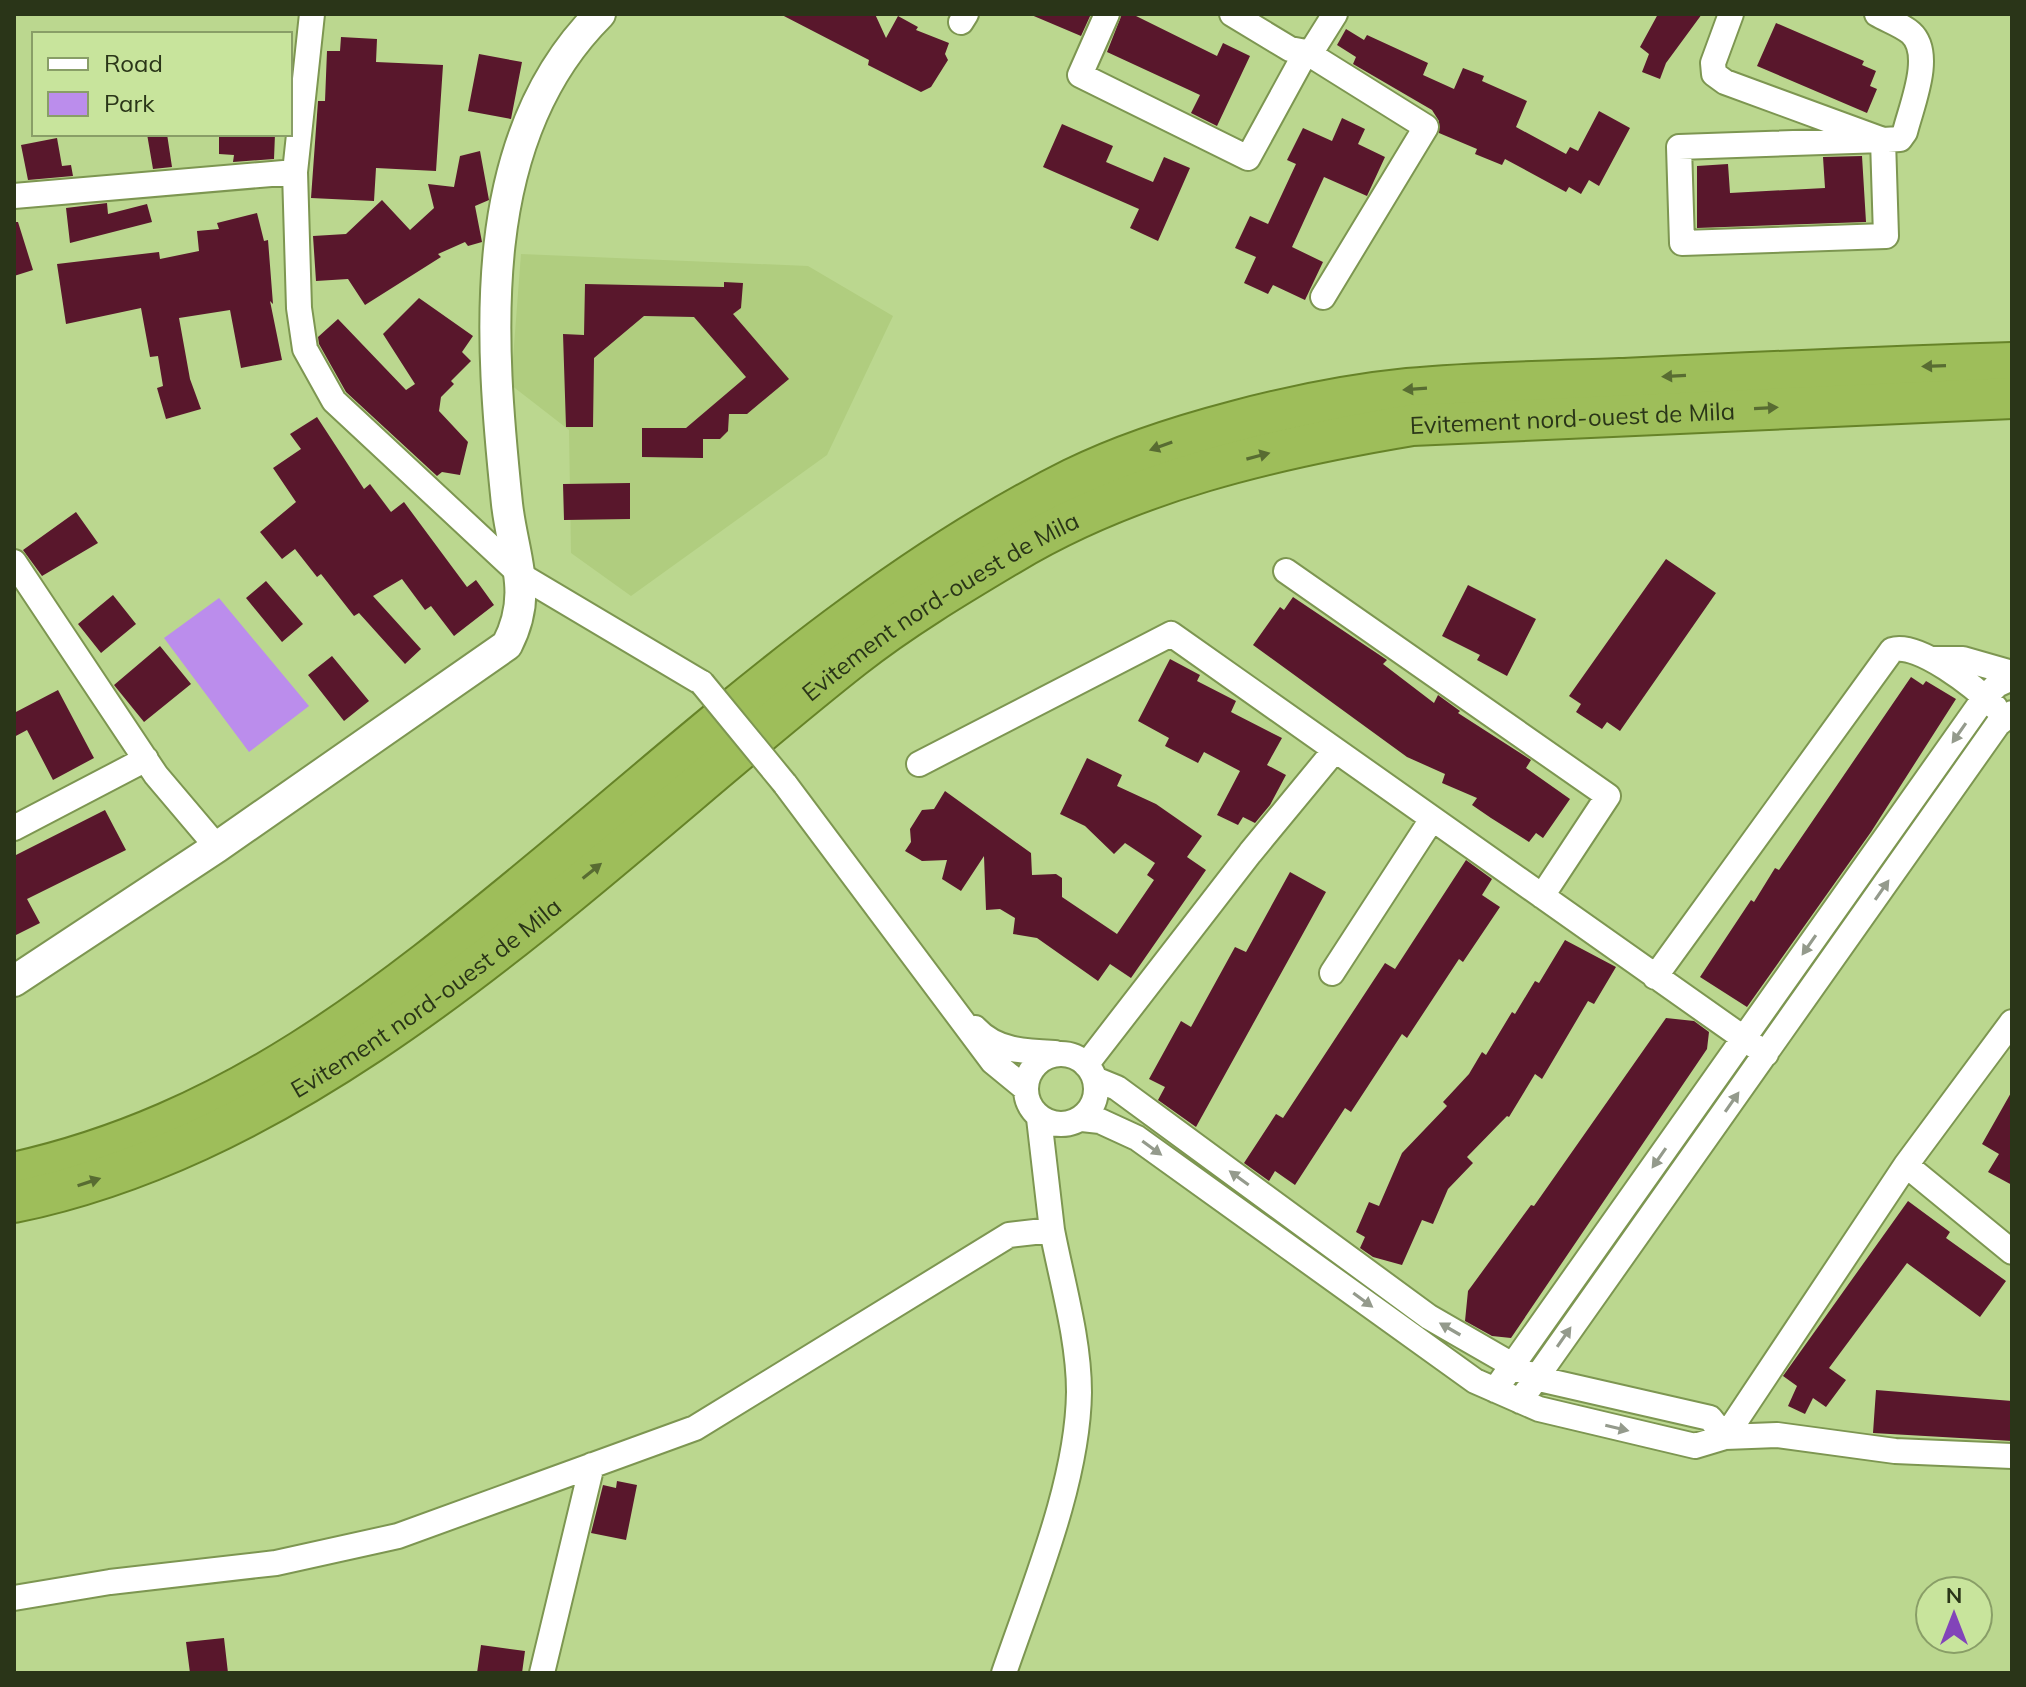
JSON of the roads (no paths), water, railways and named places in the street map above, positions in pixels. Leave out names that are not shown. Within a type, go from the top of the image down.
[{"type":"highway","points":[[14,1173],[52,1164],[150,1131],[230,1096],[326,1039],[484,917],[822,641],[956,544],[1081,475],[1185,438],[1278,412],[1406,389],[2012,363]]},
{"type":"highway","name":"Evitement nord-ouest de Mila","points":[[14,1202],[48,1195],[161,1157],[234,1125],[345,1059],[462,977],[857,654],[1013,552],[1091,512],[1210,468],[1313,442],[1412,425],[2012,398]]},
{"type":"street","points":[[312,14],[295,172],[299,308],[305,349],[334,401],[522,576],[702,683],[785,784],[993,1062],[1026,1089]]},
{"type":"street","points":[[14,981],[217,847],[507,645],[520,610],[522,576],[509,519],[494,384],[493,300],[502,227],[524,131],[545,82],[577,36],[600,14]]},
{"type":"street","points":[[1107,14],[1080,75],[1248,158],[1306,52],[1313,49],[1335,14]]},
{"type":"street","points":[[1232,14],[1290,49],[1306,52],[1426,127],[1323,297]]},
{"type":"street","points":[[1731,14],[1713,63],[1714,74],[1725,82],[1883,140]]},
{"type":"street","points":[[1877,14],[1911,33],[1920,44],[1921,60],[1905,132],[1900,139],[1679,147],[1682,243],[1886,236],[1883,140]]},
{"type":"street","points":[[14,196],[295,172]]},
{"type":"street","points":[[14,562],[146,759],[217,847]]},
{"type":"street","points":[[1286,571],[1608,796],[1542,896]]},
{"type":"street","points":[[919,764],[1171,634],[1766,1054]]},
{"type":"street","points":[[1520,1401],[2009,715],[1934,659],[1904,648],[1888,654],[1655,977]]},
{"type":"street","points":[[1934,659],[1963,659],[2012,675]]},
{"type":"street","points":[[1495,1390],[1985,697],[2012,675]]},
{"type":"street","points":[[1082,1119],[1095,1101],[1091,1072],[1099,1053],[1250,853],[1335,750]]},
{"type":"street","points":[[14,828],[146,759]]},
{"type":"street","points":[[1332,973],[1432,819]]},
{"type":"street","points":[[951,1003],[982,1036],[1017,1052],[1061,1053],[1083,1060],[1091,1072],[1429,1317],[1535,1378],[1710,1418],[1725,1437]]},
{"type":"street","points":[[1725,1437],[1906,1165],[2012,1022]]},
{"type":"street","points":[[1004,1673],[1069,1475],[1077,1420],[1079,1389],[1052,1230],[1039,1118],[1026,1100],[1026,1077],[1040,1060],[1061,1053]]},
{"type":"street","points":[[1039,1118],[1060,1125],[1082,1119],[1100,1121],[1137,1138],[1475,1381],[1539,1409],[1695,1446],[1725,1437],[1777,1435],[1895,1451],[2012,1456]]},
{"type":"street","points":[[1906,1165],[2012,1252]]},
{"type":"street","points":[[14,1598],[110,1582],[276,1563],[398,1536],[695,1428],[1009,1235],[1052,1230]]},
{"type":"street","points":[[542,1673],[592,1465]]}]
